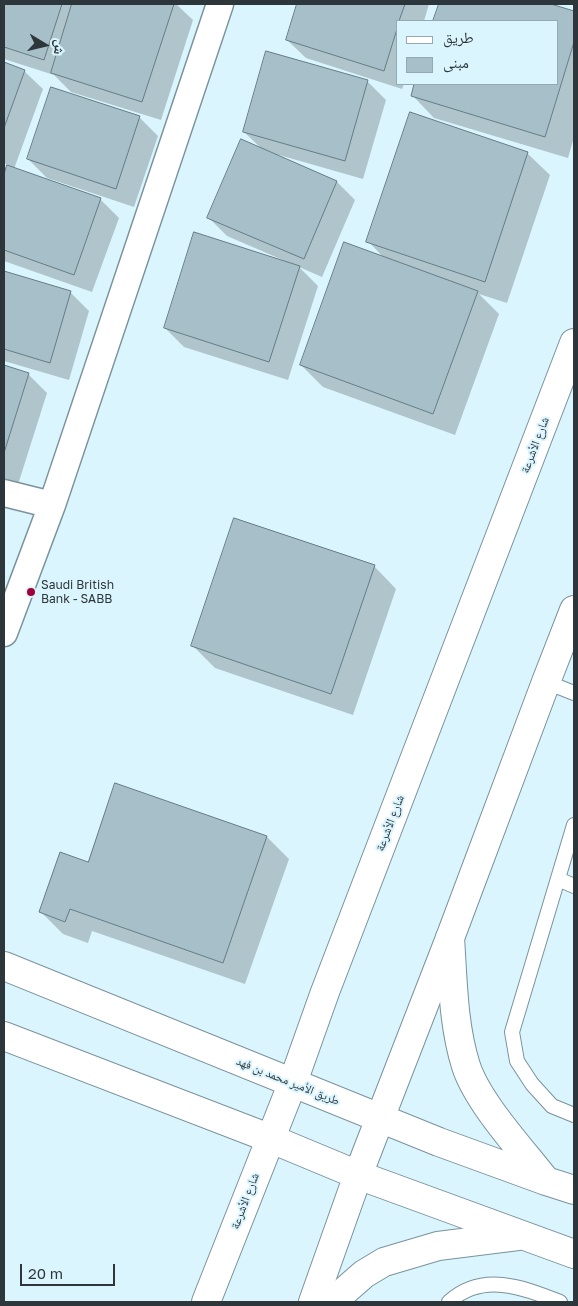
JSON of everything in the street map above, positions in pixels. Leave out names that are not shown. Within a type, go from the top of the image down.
[{"type":"main road","name":"شارع الأشرعة","points":[[206,1302],[293,1082],[324,992],[574,344]]},
{"type":"main road","points":[[312,1302],[358,1175],[450,938],[546,682],[567,648],[574,610]]},
{"type":"main road","points":[[450,938],[456,1020],[466,1067],[492,1113],[546,1181]]},
{"type":"main road","name":"طريق الأمير محمد بن فهد","points":[[4,966],[380,1118],[574,1190]]},
{"type":"main road","points":[[4,1036],[270,1138],[358,1175],[574,1254]]},
{"type":"main road","points":[[332,1302],[364,1274],[384,1262],[438,1246],[524,1235]]},
{"type":"street","points":[[4,633],[52,505],[220,4]]},
{"type":"street","points":[[4,493],[52,505]]},
{"type":"lane","points":[[546,682],[574,693]]},
{"type":"lane","points":[[574,825],[512,1032],[517,1061],[532,1084],[552,1106],[574,1115]]},
{"type":"lane","points":[[558,879],[574,886]]},
{"type":"lane","points":[[449,1302],[457,1295],[473,1288],[488,1285],[506,1285],[522,1288],[560,1302]]},
{"type":"building","points":[[4,4],[62,4],[44,60],[4,47]]},
{"type":"building","points":[[72,4],[174,4],[142,102],[51,73]]},
{"type":"building","points":[[297,4],[405,4],[399,20],[396,20],[396,32],[384,71],[286,40]]},
{"type":"building","points":[[439,4],[551,4],[574,11],[574,42],[545,137],[411,96],[414,85],[558,85],[558,20],[433,20]]},
{"type":"building","points":[[266,51],[368,80],[345,161],[243,132]]},
{"type":"building","points":[[4,62],[25,70],[4,128]]},
{"type":"building","points":[[51,87],[140,116],[116,189],[27,159]]},
{"type":"building","points":[[410,112],[528,152],[485,282],[366,242]]},
{"type":"building","points":[[241,139],[337,181],[304,259],[207,218]]},
{"type":"building","points":[[7,165],[101,198],[74,275],[4,250],[4,175]]},
{"type":"building","points":[[194,232],[300,266],[269,362],[164,328]]},
{"type":"building","points":[[344,242],[478,291],[433,414],[300,365]]},
{"type":"building","points":[[4,271],[71,291],[50,363],[4,349]]},
{"type":"building","points":[[4,365],[29,373],[4,453]]},
{"type":"building","points":[[234,518],[375,565],[331,694],[191,646]]},
{"type":"building","points":[[115,783],[267,836],[223,963],[70,909],[65,922],[39,912],[60,852],[88,862]]},
{"type":"place","name":"Saudi British Bank - SABB","points":[[31,592]]}]
